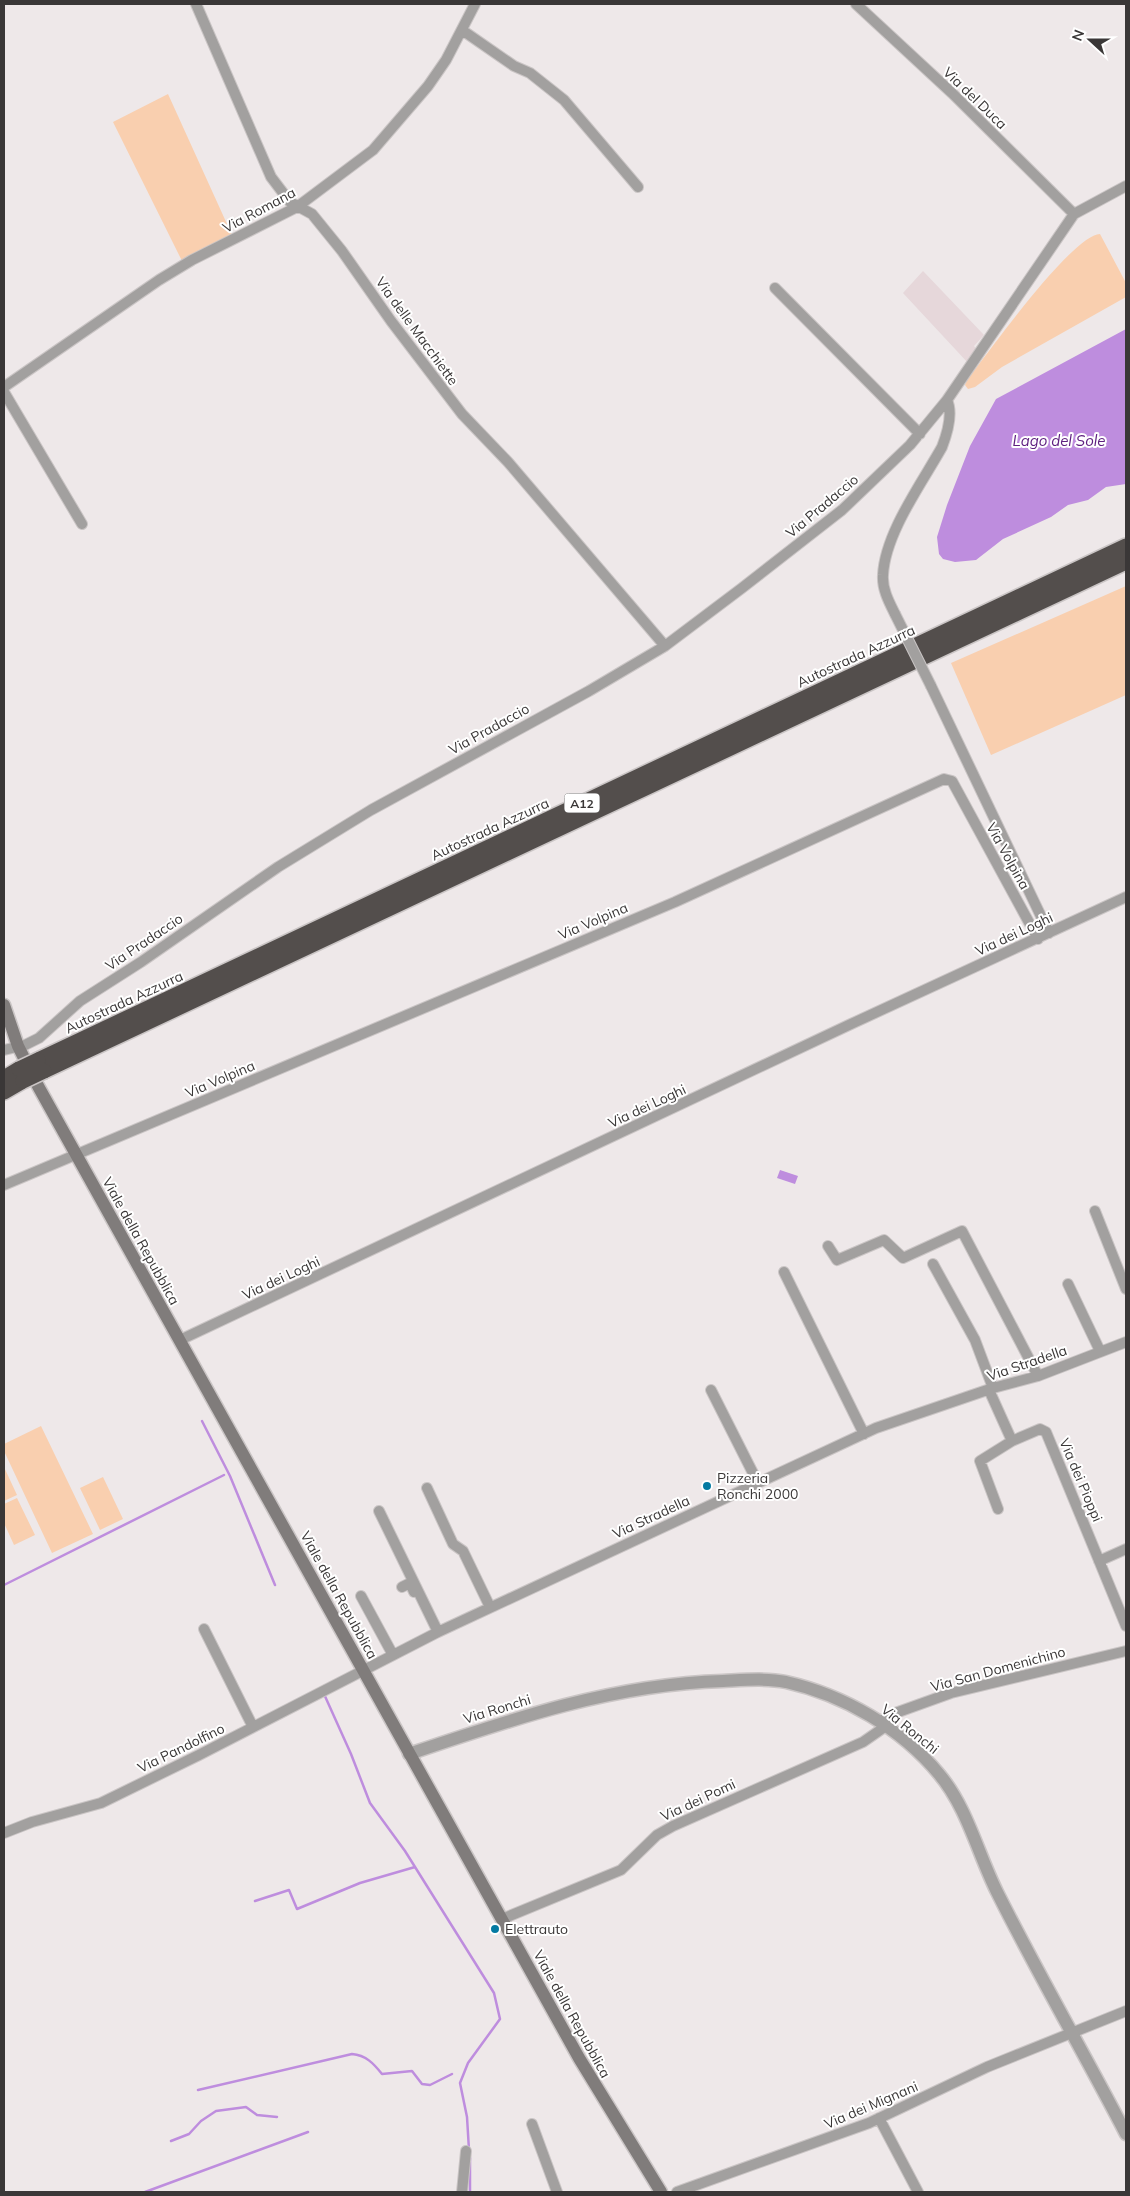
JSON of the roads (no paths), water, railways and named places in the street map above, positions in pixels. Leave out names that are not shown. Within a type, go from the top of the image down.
[{"type":"highway","name":"Autostrada Azzurra","points":[[4,1078],[21,1075],[1126,546]]},
{"type":"highway","name":"Autostrada Azzurra","points":[[41,1065],[1126,562]]},
{"type":"highway","name":"Autostrada Azzurra","points":[[4,1092],[21,1075]]},
{"type":"main road","name":"Viale della Repubblica","points":[[4,1005],[18,1046],[77,1156],[579,2058],[661,2192]]},
{"type":"street","name":"Via delle Macchiette","points":[[196,4],[271,176],[286,197],[297,206],[304,208],[312,214],[342,251],[391,321],[462,414],[508,462],[665,646]]},
{"type":"street","name":"Via Romana","points":[[4,387],[159,280],[192,260],[297,206],[324,188],[382,142],[428,86],[462,30],[475,4]]},
{"type":"street","name":"Via del Duca","points":[[856,4],[952,93],[1074,214]]},
{"type":"street","points":[[462,30],[514,66],[530,73],[564,100],[638,188]]},
{"type":"street","name":"Via Pradaccio","points":[[4,1050],[25,1045],[39,1038],[80,1001],[141,962],[278,867],[371,810],[589,691],[665,646],[842,510],[910,446],[920,434],[946,400],[1074,214],[1126,186]]},
{"type":"street","points":[[775,288],[920,434]]},
{"type":"street","points":[[4,392],[82,524]]},
{"type":"street","points":[[946,400],[950,406],[946,436],[942,447],[898,524],[885,556],[882,576],[887,598],[1049,933]]},
{"type":"street","name":"Via Volpina","points":[[4,1185],[77,1156],[444,998],[675,902],[944,779],[952,781],[1038,939]]},
{"type":"street","name":"Via dei Loghi","points":[[180,1340],[388,1244],[851,1024],[1126,897]]},
{"type":"street","points":[[1094,1211],[1126,1289]]},
{"type":"street","points":[[828,1246],[837,1260],[884,1240],[903,1258],[962,1231],[1038,1376]]},
{"type":"street","points":[[933,1264],[975,1340],[991,1389],[1012,1441]]},
{"type":"street","points":[[784,1272],[864,1434]]},
{"type":"street","points":[[1068,1284],[1100,1352]]},
{"type":"street","name":"Via Stradella","points":[[363,1670],[490,1607],[864,1434],[991,1389],[1038,1376],[1126,1342]]},
{"type":"street","points":[[711,1390],[758,1483]]},
{"type":"street","name":"Via dei Pioppi","points":[[998,1509],[980,1461],[1012,1441],[1040,1429],[1046,1432],[1081,1512],[1126,1626]]},
{"type":"street","points":[[427,1488],[453,1544],[463,1551],[490,1607]]},
{"type":"street","points":[[379,1511],[437,1632]]},
{"type":"street","points":[[1099,1561],[1126,1549]]},
{"type":"street","points":[[402,1587],[410,1583],[437,1632]]},
{"type":"street","points":[[360,1596],[393,1655]]},
{"type":"street","points":[[204,1629],[253,1727]]},
{"type":"street","name":"Via San Domenichino","points":[[883,1724],[887,1716],[951,1694],[1126,1651]]},
{"type":"street","name":"Via Pandolfino","points":[[4,1833],[32,1822],[101,1803],[363,1670]]},
{"type":"street","name":"Via Ronchi","points":[[409,1754],[502,1722],[594,1697],[643,1687],[686,1682],[764,1680],[785,1682],[853,1706],[883,1724],[939,1773],[954,1794],[993,1883],[1032,1963],[1072,2032],[1126,2134]]},
{"type":"street","name":"Via dei Pomi","points":[[502,1919],[621,1870],[657,1835],[672,1826],[863,1742],[883,1724]]},
{"type":"street","name":"Via dei Mignani","points":[[677,2192],[774,2158],[878,2118],[987,2067],[1126,2011]]},
{"type":"street","points":[[878,2118],[918,2192]]},
{"type":"street","points":[[532,2124],[557,2192]]},
{"type":"street","points":[[462,2192],[466,2151]]},
{"type":"water","name":"Lago del Sole","points":[[1126,329],[1126,484],[1106,487],[1088,500],[1068,505],[1051,517],[1003,539],[976,560],[955,562],[943,559],[939,554],[937,537],[947,505],[970,446],[996,399]]},
{"type":"water","points":[[780,1170],[798,1176],[795,1184],[777,1178]]},
{"type":"waterway","points":[[202,1421],[230,1476],[275,1585]]},
{"type":"waterway","points":[[4,1585],[224,1475]]},
{"type":"waterway","points":[[324,1694],[351,1754],[370,1803],[405,1851],[494,1993],[500,2019],[468,2063],[460,2083],[467,2117],[469,2150]]},
{"type":"waterway","points":[[255,1901],[289,1890],[297,1909],[360,1883],[415,1867]]},
{"type":"waterway","points":[[198,2090],[352,2054],[366,2058],[382,2074],[412,2071],[422,2084],[430,2085],[452,2074]]},
{"type":"waterway","points":[[171,2141],[189,2134],[201,2121],[216,2111],[246,2107],[257,2115],[277,2117]]},
{"type":"waterway","points":[[145,2192],[308,2132]]},
{"type":"waterway","points":[[470,2158],[470,2192]]},
{"type":"place","name":"Pizzeria Ronchi 2000","points":[[707,1486]]},
{"type":"place","name":"Elettrauto","points":[[495,1929]]}]
